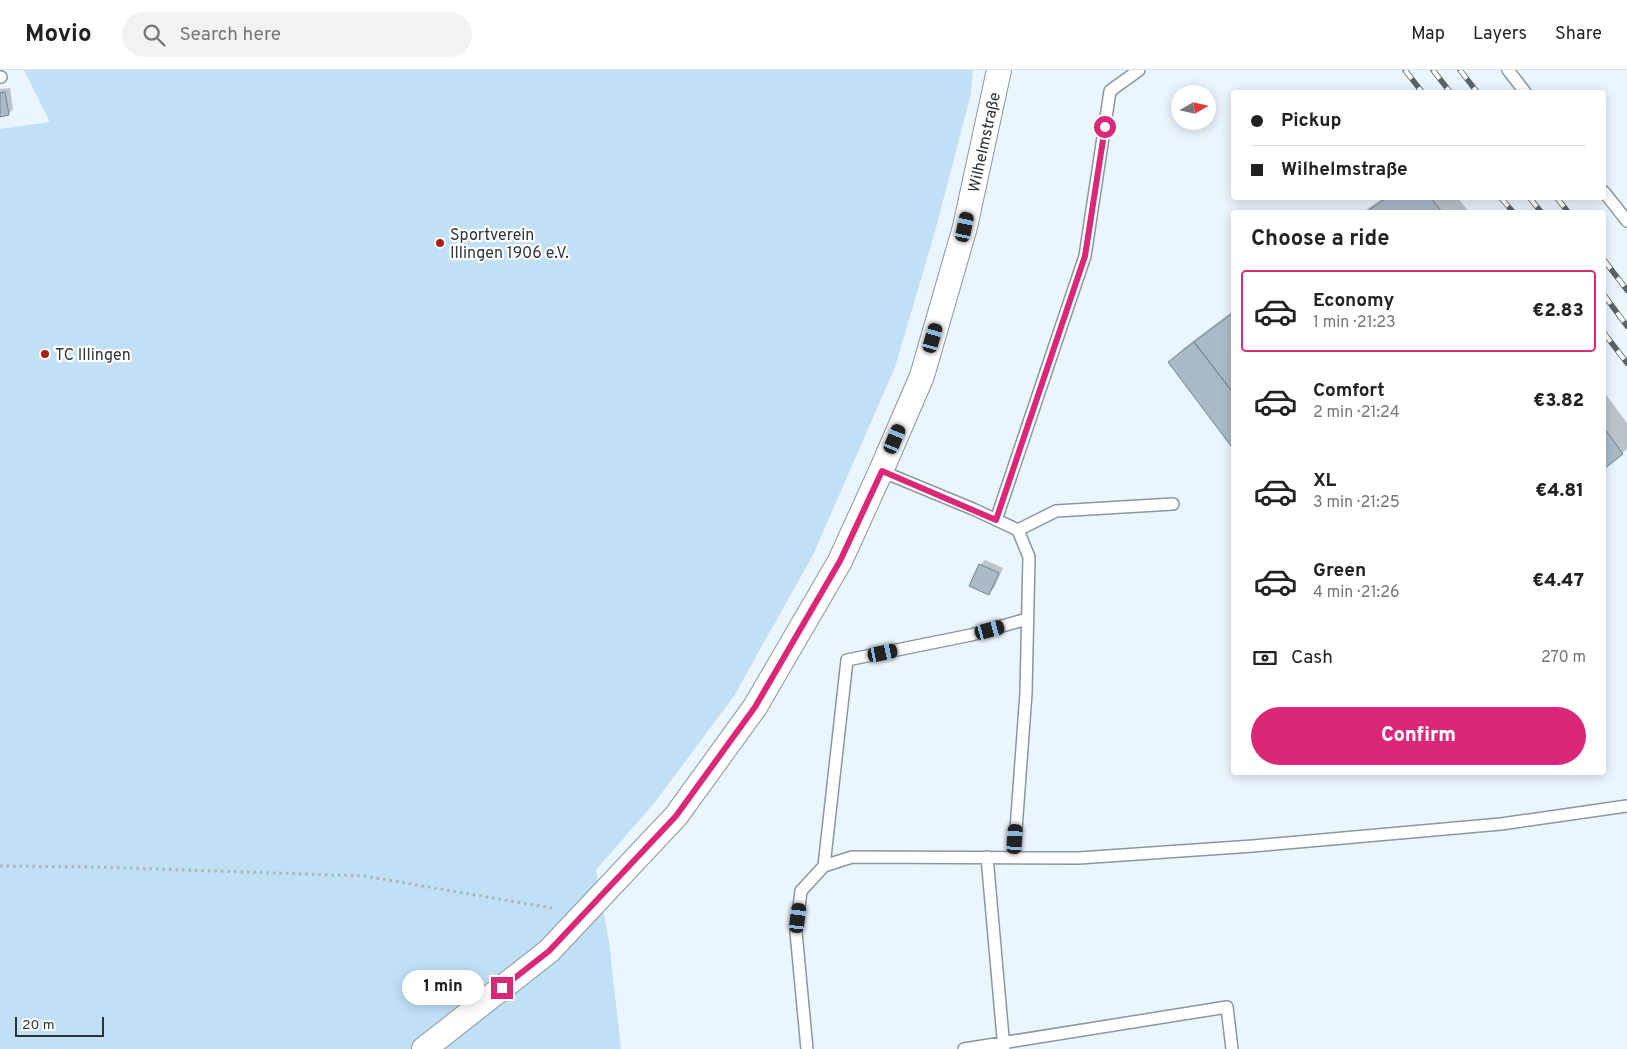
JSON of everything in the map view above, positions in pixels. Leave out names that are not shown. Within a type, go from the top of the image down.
[{"type":"street","name":"Wilhelmstraße","points":[[424,1049],[549,951],[676,816],[755,707],[840,561],[882,471],[925,366],[965,227],[999,70]]},
{"type":"lane","points":[[996,520],[1085,256],[1110,91],[1138,70]]},
{"type":"lane","points":[[1508,70],[1524,90]]},
{"type":"lane","points":[[1606,195],[1627,221]]},
{"type":"lane","points":[[882,471],[1018,530],[1029,557],[1026,693],[1014,857]]},
{"type":"lane","points":[[1018,530],[1056,511],[1173,504]]},
{"type":"lane","points":[[824,866],[847,660],[971,635],[1027,620]]},
{"type":"lane","points":[[807,1049],[796,932],[801,891],[824,866],[852,857],[1079,858],[1253,846],[1502,824],[1627,806]]},
{"type":"lane","points":[[987,857],[1003,1046]]},
{"type":"lane","points":[[964,1049],[1003,1046],[1227,1007],[1232,1049]]},
{"type":"path","points":[[0,866],[97,866],[364,876],[585,913]]},
{"type":"shaded area","points":[[24,70],[973,70],[971,94],[934,235],[895,367],[813,555],[734,696],[655,802],[596,870],[609,942],[621,1049],[0,1049],[0,129],[50,122]]},
{"type":"building","points":[[5,92],[9,115],[0,117],[0,93]]},
{"type":"building","points":[[1383,200],[1433,200],[1440,210],[1369,210]]},
{"type":"building","points":[[1231,314],[1231,390],[1194,342]]},
{"type":"building","points":[[1194,342],[1231,390],[1231,446],[1168,362]]},
{"type":"building","points":[[1606,431],[1623,454],[1606,467]]},
{"type":"building","points":[[979,564],[999,573],[989,595],[969,586]]},
{"type":"railway","points":[[1405,70],[1420,90]]},
{"type":"railway","points":[[1433,70],[1448,90]]},
{"type":"railway","points":[[1460,70],[1475,90]]},
{"type":"railway","points":[[1503,200],[1511,210]]},
{"type":"railway","points":[[1532,200],[1539,210]]},
{"type":"railway","points":[[1559,200],[1566,210]]},
{"type":"railway","points":[[1606,263],[1627,290]]},
{"type":"railway","points":[[1606,298],[1627,326]]},
{"type":"railway","points":[[1606,336],[1627,363]]},
{"type":"place","name":"Sportverein Illingen 1906 e.V.","points":[[440,243]]},
{"type":"place","name":"TC Illingen","points":[[45,354]]},
{"type":"route","points":[[502,988],[549,951],[676,816],[755,707],[840,561],[882,471],[996,520],[1085,256],[1105,127]]}]
